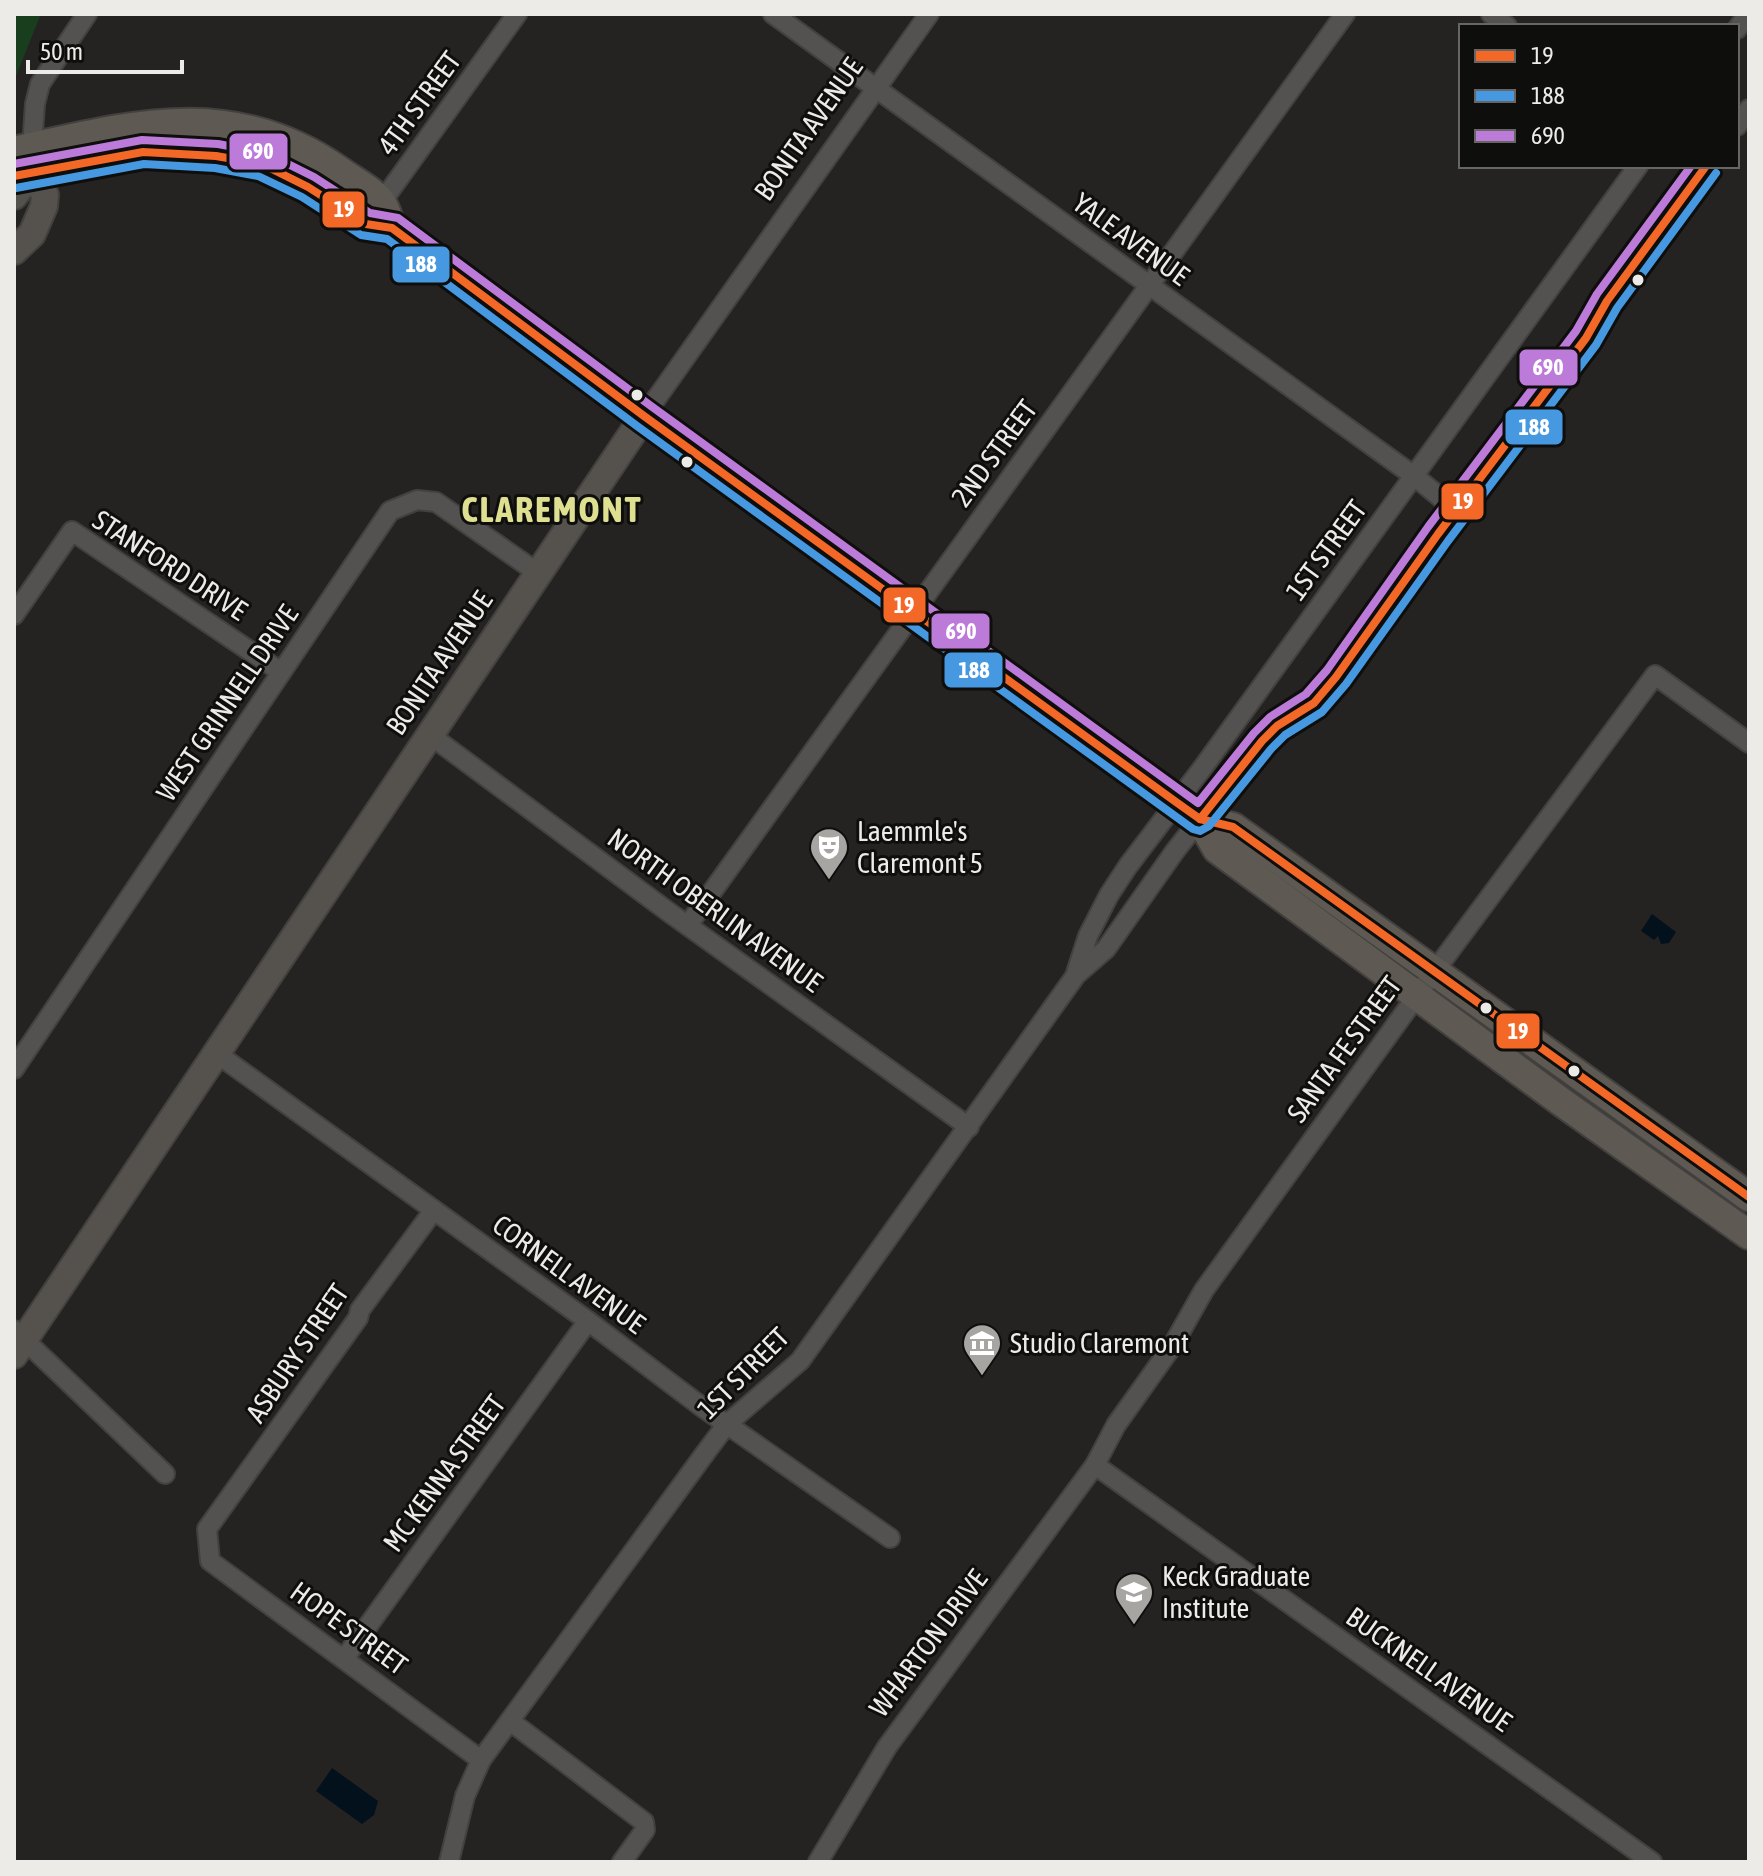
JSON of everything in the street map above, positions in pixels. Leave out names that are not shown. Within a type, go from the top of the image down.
[{"type":"main road","points":[[23,161],[114,128],[206,121],[251,129],[298,146],[326,161],[380,218],[644,416],[1200,819],[1233,827],[1749,1197]]},
{"type":"main road","points":[[244,161],[251,129]]},
{"type":"main road","points":[[23,161],[143,152],[216,156],[262,164],[380,218]]},
{"type":"main road","points":[[14,196],[23,161]]},
{"type":"main road","points":[[14,251],[32,234],[44,206],[45,195],[23,161]]},
{"type":"main road","name":"BONITA AVENUE","points":[[17,1342],[216,1053],[644,416]]},
{"type":"main road","points":[[1200,819],[1217,849],[1416,997],[1749,1235]]},
{"type":"street","points":[[23,161],[40,84],[87,14]]},
{"type":"street","name":"4TH STREET","points":[[380,218],[517,14]]},
{"type":"street","name":"YALE AVENUE","points":[[773,14],[1414,476],[1456,510]]},
{"type":"street","name":"BONITA AVENUE","points":[[644,416],[929,14]]},
{"type":"street","name":"2ND STREET","points":[[688,925],[1345,14]]},
{"type":"street","name":"1ST STREET","points":[[1076,975],[1088,936],[1109,895],[1637,168]]},
{"type":"street","name":"1ST STREET","points":[[449,1862],[465,1796],[481,1760],[727,1424],[800,1361],[1076,975],[1106,949],[1200,819],[1262,741],[1277,726],[1314,703],[1336,677],[1456,510],[1586,338],[1607,301],[1703,168]]},
{"type":"street","name":"WEST GRINNELL DRIVE","points":[[14,1069],[390,511],[417,500],[436,502],[538,573]]},
{"type":"street","name":"STANFORD DRIVE","points":[[14,615],[72,531],[281,672]]},
{"type":"street","name":"SANTA FE STREET","points":[[1095,1465],[1116,1425],[1173,1345],[1204,1290],[1434,972],[1655,675],[1749,743]]},
{"type":"street","name":"NORTH OBERLIN AVENUE","points":[[430,735],[969,1127]]},
{"type":"street","name":"CORNELL AVENUE","points":[[216,1053],[727,1424],[890,1538]]},
{"type":"street","name":"ASBURY STREET","points":[[207,1529],[434,1210]]},
{"type":"street","name":"MC KENNA STREET","points":[[344,1659],[588,1321]]},
{"type":"street","points":[[17,1342],[165,1474]]},
{"type":"street","name":"WHARTON DRIVE","points":[[818,1862],[887,1747],[1095,1465]]},
{"type":"street","name":"BUCKNELL AVENUE","points":[[1095,1465],[1652,1862]]},
{"type":"street","name":"HOPE STREET","points":[[207,1529],[210,1561],[481,1760]]},
{"type":"street","points":[[510,1721],[644,1822],[645,1830],[622,1862]]},
{"type":"green space","points":[[14,14],[40,16],[14,81]]},
{"type":"water","points":[[1652,914],[1676,932],[1669,943],[1661,944],[1658,936],[1654,940],[1641,931]]},
{"type":"water","points":[[332,1768],[378,1801],[374,1815],[362,1824],[316,1791]]},
{"type":"transit line","name":"690","points":[[14,164],[142,140],[218,144],[266,153],[314,177],[370,213],[398,218],[651,406],[1198,803],[1254,733],[1270,717],[1306,694],[1327,670],[1428,527],[1576,331],[1597,294],[1690,168]]},
{"type":"transit line","name":"19","points":[[14,176],[143,152],[216,156],[262,164],[308,187],[366,224],[392,228],[644,416],[1176,802],[1200,819],[1233,827],[1749,1197]]},
{"type":"transit line","name":"188","points":[[16,188],[144,164],[215,168],[258,176],[302,197],[361,235],[387,239],[637,426],[1193,829],[1200,831],[1209,826],[1271,749],[1285,735],[1322,712],[1346,684],[1448,541],[1596,345],[1617,308],[1716,173]]},
{"type":"transit line","name":"19","points":[[1200,819],[1262,741],[1277,726],[1314,703],[1336,677],[1438,534],[1586,338],[1607,301],[1705,168]]},
{"type":"place","name":"Laemmle's Claremont 5","points":[[829,881]]},
{"type":"place","name":"Studio Claremont","points":[[982,1377]]},
{"type":"place","name":"Keck Graduate Institute","points":[[1134,1626]]},
{"type":"district","name":"CLAREMONT","points":[[552,509]]}]
